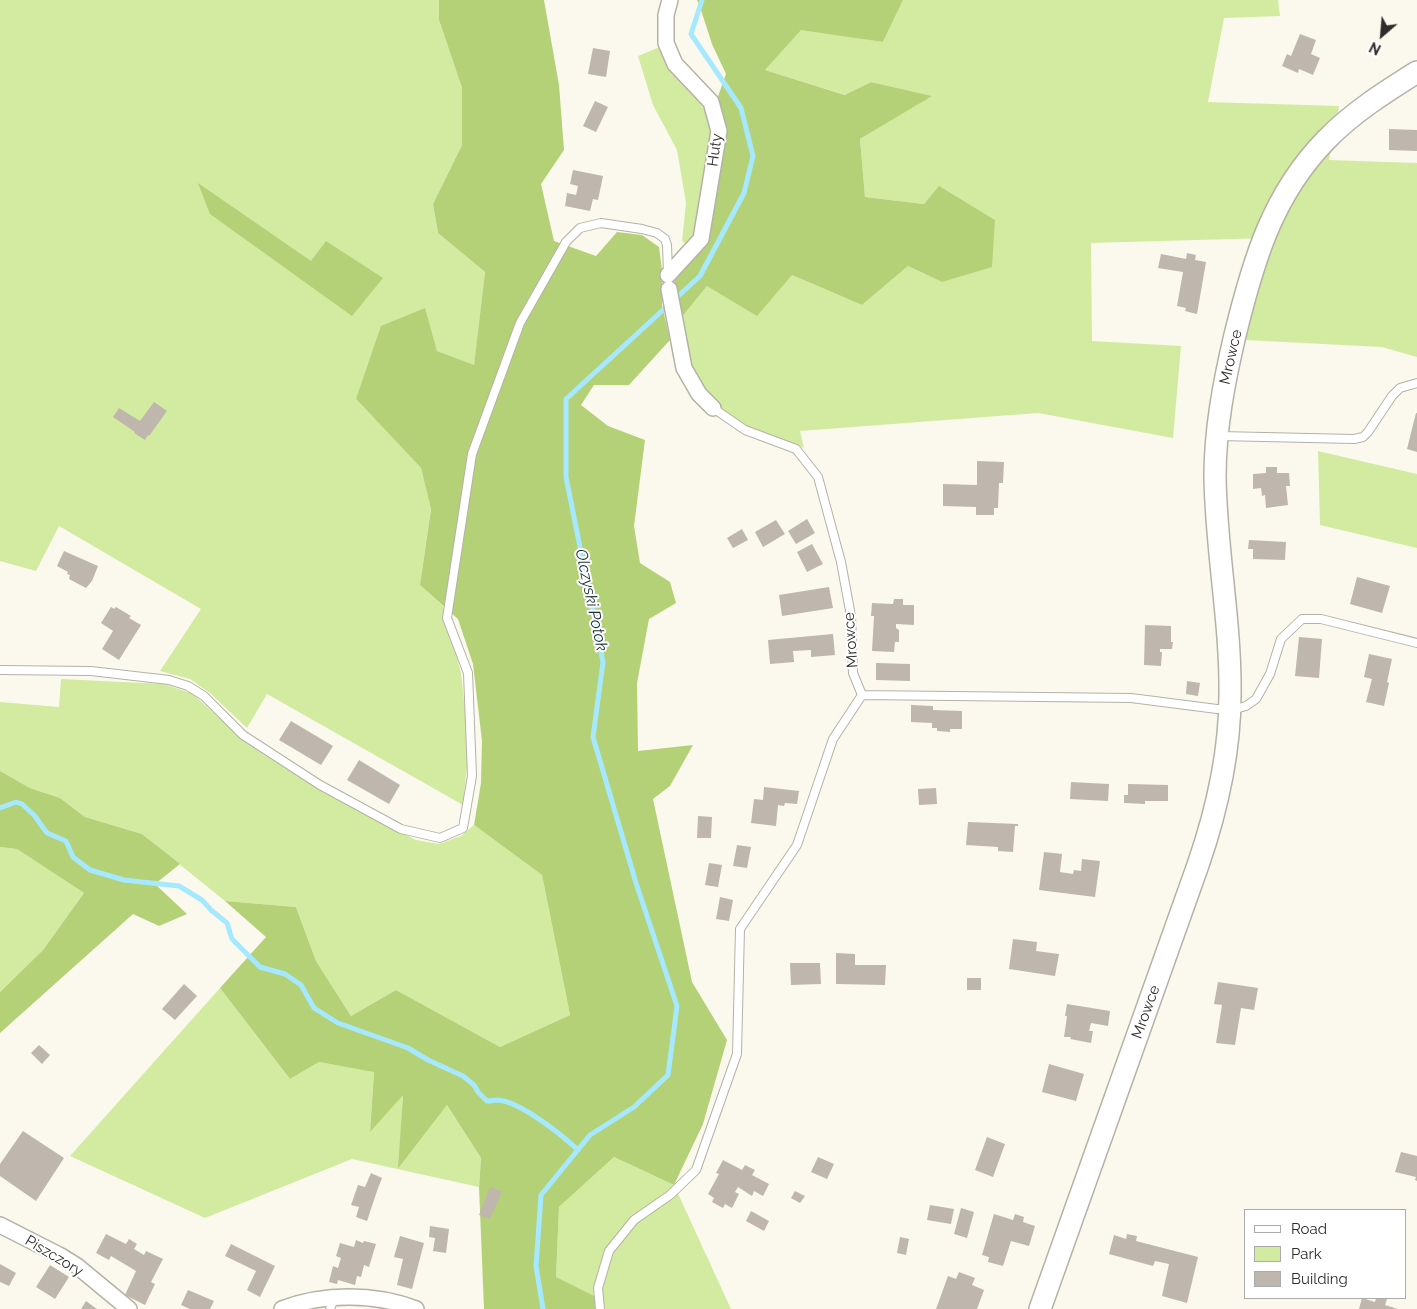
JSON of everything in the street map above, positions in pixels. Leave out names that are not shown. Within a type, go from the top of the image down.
[{"type":"street","name":"Huty","points":[[668,282],[701,239],[720,131],[711,102],[675,64],[666,43],[666,15],[670,0]]},
{"type":"street","name":"Mrowce","points":[[1040,1309],[1204,846],[1221,785],[1230,709],[1228,642],[1216,512],[1215,464],[1226,373],[1244,298],[1263,238],[1280,202],[1307,161],[1330,135],[1366,106],[1417,72]]},
{"type":"street","name":"Mrowce","points":[[668,282],[684,368],[699,394],[713,408]]},
{"type":"street","name":"Piszczory","points":[[0,1225],[77,1266],[129,1309]]},
{"type":"street","points":[[282,1309],[294,1304],[332,1304],[377,1299],[416,1309]]},
{"type":"lane","points":[[0,670],[91,671],[169,680],[188,686],[204,696],[243,735],[320,785],[401,829],[440,838],[463,828],[472,776],[468,673],[447,618],[472,454],[520,323],[566,242],[580,228],[601,223],[642,229],[657,234],[665,239],[667,246],[668,282]]},
{"type":"lane","points":[[1217,436],[1354,439],[1363,437],[1392,396],[1400,388],[1417,383]]},
{"type":"lane","name":"Mrowce","points":[[713,408],[745,430],[796,449],[818,477],[841,562],[851,616],[853,673],[862,695]]},
{"type":"lane","points":[[600,1309],[598,1288],[609,1251],[634,1220],[670,1195],[696,1170],[737,1054],[740,929],[797,846],[833,739],[862,695],[1131,698],[1230,709],[1246,706],[1256,699],[1270,674],[1281,639],[1302,618],[1321,618],[1417,643]]},
{"type":"green space","points":[[0,0],[439,0],[439,20],[462,88],[462,145],[433,204],[438,233],[485,272],[474,366],[437,351],[424,308],[356,399],[421,468],[431,508],[420,585],[443,606],[461,673],[469,746],[463,805],[267,694],[247,728],[210,693],[190,679],[160,671],[201,609],[59,526],[36,571],[0,561]]},
{"type":"green space","points":[[439,0],[544,0],[559,85],[564,150],[541,184],[554,241],[596,256],[617,232],[642,235],[659,247],[662,270],[662,305],[670,340],[629,385],[594,385],[581,405],[608,426],[645,440],[634,526],[640,563],[670,582],[676,603],[649,619],[637,683],[638,751],[693,745],[670,786],[653,799],[692,982],[727,1040],[703,1124],[674,1185],[614,1157],[559,1207],[556,1277],[596,1297],[597,1309],[484,1309],[479,1187],[481,1158],[447,1105],[398,1169],[403,1095],[370,1132],[374,1072],[319,1062],[290,1079],[220,988],[266,937],[225,901],[296,907],[316,961],[351,1016],[396,990],[500,1047],[570,1015],[542,875],[474,825],[481,783],[482,741],[473,664],[458,619],[420,585],[431,509],[421,468],[356,399],[381,326],[425,308],[437,351],[474,365],[485,272],[438,233],[433,204],[462,145],[462,88],[439,20]]},
{"type":"green space","points":[[697,0],[903,0],[883,42],[801,30],[765,70],[845,95],[871,82],[932,96],[860,139],[865,197],[924,204],[939,186],[995,220],[992,267],[942,282],[908,266],[862,305],[792,275],[757,316],[707,286],[681,318],[674,278],[705,238],[716,102],[726,74],[712,44]]},
{"type":"green space","points":[[903,0],[1278,0],[1280,16],[1224,18],[1208,102],[1339,106],[1329,160],[1417,163],[1417,357],[1382,347],[1245,340],[1268,238],[1091,243],[1092,341],[1181,346],[1173,438],[1038,413],[800,431],[804,448],[741,424],[704,395],[689,367],[681,318],[707,286],[792,275],[862,305],[908,266],[942,282],[995,220],[939,187],[924,204],[865,197],[860,139],[931,96],[871,82],[846,95],[765,70],[801,29],[883,42]]},
{"type":"green space","points":[[660,47],[667,67],[697,97],[714,127],[699,229],[688,246],[682,241],[686,203],[677,150],[653,105],[638,56]]},
{"type":"green space","points":[[198,183],[311,261],[326,241],[383,278],[352,316],[210,214]]},
{"type":"green space","points":[[1318,451],[1417,474],[1417,548],[1320,525]]},
{"type":"green space","points":[[61,679],[164,684],[193,694],[229,727],[264,755],[337,798],[416,840],[439,844],[461,836],[474,825],[542,875],[570,1015],[500,1047],[396,990],[351,1016],[316,961],[296,907],[225,901],[142,834],[85,817],[60,798],[30,788],[0,771],[0,702],[59,707]]},
{"type":"green space","points":[[0,771],[30,788],[60,798],[85,817],[142,834],[180,864],[155,884],[187,914],[159,926],[133,914],[0,1033],[0,992],[43,950],[84,893],[17,849],[0,847]]},
{"type":"green space","points":[[0,847],[17,849],[84,893],[43,950],[0,992]]},
{"type":"green space","points":[[220,988],[290,1079],[319,1062],[374,1071],[370,1131],[403,1094],[399,1168],[447,1105],[481,1158],[479,1187],[352,1159],[205,1218],[70,1156]]},
{"type":"green space","points":[[614,1157],[674,1185],[731,1309],[597,1309],[556,1277],[559,1207]]},
{"type":"building","points":[[1300,34],[1316,40],[1311,54],[1320,58],[1313,75],[1299,69],[1298,73],[1282,66],[1287,54],[1291,56]]},
{"type":"building","points":[[593,48],[610,51],[606,77],[588,74]]},
{"type":"building","points":[[595,101],[608,107],[596,132],[583,126]]},
{"type":"building","points":[[1389,129],[1417,130],[1417,151],[1389,150]]},
{"type":"building","points":[[573,170],[603,176],[598,200],[593,199],[590,211],[565,206],[567,193],[576,195],[578,186],[570,184]]},
{"type":"building","points":[[1187,253],[1196,255],[1195,260],[1206,262],[1197,314],[1185,311],[1186,308],[1177,306],[1183,272],[1158,268],[1161,254],[1186,259]]},
{"type":"building","points":[[154,402],[167,411],[145,440],[113,417],[119,408],[140,421]]},
{"type":"building","points":[[1417,413],[1417,452],[1407,449]]},
{"type":"building","points":[[977,461],[1004,462],[1003,483],[999,483],[998,508],[994,508],[994,515],[976,515],[976,507],[943,506],[943,484],[977,485]]},
{"type":"building","points":[[1266,467],[1277,467],[1277,473],[1289,473],[1290,486],[1286,486],[1288,505],[1266,508],[1265,495],[1262,496],[1261,488],[1253,489],[1253,474],[1266,473]]},
{"type":"building","points":[[807,519],[815,533],[796,544],[788,531]]},
{"type":"building","points":[[776,520],[785,534],[763,547],[755,532]]},
{"type":"building","points":[[742,529],[748,540],[733,548],[727,538]]},
{"type":"building","points":[[1249,540],[1286,542],[1285,560],[1253,559],[1253,549],[1248,549]]},
{"type":"building","points":[[812,544],[823,564],[807,572],[797,552]]},
{"type":"building","points":[[64,551],[98,566],[92,581],[86,588],[69,579],[70,575],[67,574],[68,572],[57,566]]},
{"type":"building","points":[[1357,577],[1390,586],[1382,613],[1350,604]]},
{"type":"building","points":[[829,587],[833,608],[782,616],[779,595]]},
{"type":"building","points":[[894,599],[903,599],[903,605],[914,605],[914,625],[896,624],[896,628],[899,630],[899,642],[895,642],[894,652],[872,651],[874,616],[871,616],[872,603],[893,604]]},
{"type":"building","points":[[111,607],[114,609],[116,607],[131,616],[129,618],[141,625],[119,660],[102,649],[113,631],[101,623]]},
{"type":"building","points":[[1145,625],[1171,626],[1172,649],[1160,649],[1160,652],[1162,652],[1161,666],[1144,665]]},
{"type":"building","points":[[833,634],[835,655],[811,657],[811,650],[793,651],[794,662],[770,664],[768,640]]},
{"type":"building","points":[[1299,637],[1322,639],[1319,678],[1295,676]]},
{"type":"building","points":[[1369,654],[1392,659],[1384,706],[1366,702],[1372,679],[1364,677]]},
{"type":"building","points":[[876,663],[910,664],[910,681],[876,680]]},
{"type":"building","points":[[1187,681],[1200,683],[1198,696],[1186,694]]},
{"type":"building","points":[[911,705],[933,706],[933,710],[962,711],[962,729],[950,729],[950,732],[937,731],[937,728],[932,728],[932,723],[911,722]]},
{"type":"building","points":[[291,721],[333,746],[321,765],[279,740]]},
{"type":"building","points":[[359,760],[400,785],[389,804],[347,780]]},
{"type":"building","points":[[1071,782],[1109,784],[1108,801],[1070,799]]},
{"type":"building","points":[[1128,784],[1168,785],[1168,801],[1145,801],[1145,804],[1124,803],[1124,795],[1128,795]]},
{"type":"building","points":[[764,787],[799,791],[797,804],[785,803],[784,806],[778,805],[776,826],[751,823],[754,799],[763,800]]},
{"type":"building","points":[[936,788],[937,804],[919,805],[918,789]]},
{"type":"building","points":[[698,816],[712,817],[711,838],[697,838]]},
{"type":"building","points":[[968,822],[1018,824],[1018,826],[1015,826],[1013,852],[998,851],[998,847],[966,845]]},
{"type":"building","points":[[737,845],[751,847],[747,868],[733,866]]},
{"type":"building","points":[[1044,852],[1062,854],[1060,872],[1073,874],[1074,870],[1081,871],[1082,859],[1100,861],[1095,897],[1039,890]]},
{"type":"building","points":[[709,863],[722,865],[718,887],[705,885]]},
{"type":"building","points":[[720,897],[733,900],[729,921],[716,919]]},
{"type":"building","points":[[1013,939],[1037,942],[1036,951],[1059,954],[1055,976],[1009,969]]},
{"type":"building","points":[[836,953],[855,954],[855,965],[886,965],[885,985],[836,984]]},
{"type":"building","points":[[790,963],[820,963],[821,984],[791,985]]},
{"type":"building","points":[[967,978],[981,978],[981,990],[967,990]]},
{"type":"building","points":[[1218,982],[1258,988],[1254,1010],[1241,1008],[1235,1045],[1216,1043],[1222,1005],[1214,1004]]},
{"type":"building","points":[[184,984],[197,996],[175,1020],[162,1009]]},
{"type":"building","points":[[1067,1004],[1110,1011],[1108,1026],[1091,1023],[1089,1031],[1093,1031],[1091,1043],[1070,1039],[1071,1037],[1064,1037]]},
{"type":"building","points":[[39,1045],[50,1055],[42,1064],[31,1053]]},
{"type":"building","points":[[1049,1064],[1084,1074],[1076,1101],[1042,1092]]},
{"type":"building","points":[[23,1131],[64,1158],[36,1201],[0,1176],[0,1164]]},
{"type":"building","points":[[987,1137],[1005,1144],[993,1177],[975,1170]]},
{"type":"building","points":[[1401,1152],[1417,1156],[1417,1181],[1415,1180],[1416,1177],[1395,1172]]},
{"type":"building","points":[[818,1157],[834,1164],[827,1179],[811,1172]]},
{"type":"building","points":[[723,1160],[742,1170],[745,1165],[755,1170],[752,1175],[769,1184],[763,1196],[754,1191],[752,1196],[738,1187],[735,1192],[739,1194],[732,1208],[725,1204],[723,1208],[712,1202],[714,1198],[708,1194],[719,1174],[716,1173]]},
{"type":"building","points":[[371,1173],[382,1178],[367,1221],[356,1217],[359,1207],[351,1205],[358,1185],[365,1187]]},
{"type":"building","points":[[490,1187],[502,1191],[490,1219],[479,1215]]},
{"type":"building","points":[[795,1191],[805,1196],[800,1203],[791,1198]]},
{"type":"building","points":[[930,1205],[954,1209],[951,1224],[927,1220]]},
{"type":"building","points":[[961,1208],[974,1212],[967,1238],[954,1234]]},
{"type":"building","points":[[751,1211],[769,1221],[764,1231],[746,1221]]},
{"type":"building","points":[[994,1214],[1013,1220],[1015,1214],[1024,1217],[1023,1222],[1035,1226],[1029,1246],[1011,1241],[1003,1266],[988,1262],[989,1257],[982,1255]]},
{"type":"building","points":[[430,1226],[449,1229],[446,1253],[433,1251],[435,1238],[429,1237]]},
{"type":"building","points":[[106,1234],[126,1244],[129,1239],[137,1244],[134,1249],[144,1255],[146,1251],[163,1259],[151,1282],[155,1284],[145,1305],[125,1295],[136,1271],[111,1256],[109,1260],[96,1253]]},
{"type":"building","points":[[1127,1234],[1137,1236],[1136,1241],[1198,1257],[1187,1303],[1162,1296],[1169,1264],[1155,1261],[1153,1266],[1109,1254],[1114,1235],[1126,1239]]},
{"type":"building","points":[[400,1236],[424,1243],[412,1289],[397,1285],[403,1259],[394,1257]]},
{"type":"building","points":[[900,1237],[909,1239],[906,1255],[897,1253]]},
{"type":"building","points":[[356,1240],[363,1243],[364,1241],[376,1244],[369,1267],[364,1265],[361,1277],[357,1276],[355,1285],[338,1280],[337,1284],[329,1282],[333,1266],[338,1268],[341,1258],[336,1256],[340,1243],[354,1247]]},
{"type":"building","points":[[231,1244],[275,1266],[260,1297],[247,1290],[256,1271],[225,1256]]},
{"type":"building","points":[[0,1264],[16,1273],[9,1286],[0,1282]]},
{"type":"building","points":[[50,1265],[69,1277],[55,1299],[36,1287]]},
{"type":"building","points":[[959,1272],[975,1278],[972,1285],[984,1290],[977,1309],[936,1309],[948,1276],[956,1279]]},
{"type":"building","points":[[188,1290],[214,1301],[210,1309],[190,1309],[181,1305]]},
{"type":"building","points":[[1362,1299],[1375,1302],[1376,1299],[1387,1299],[1385,1305],[1398,1309],[1359,1309]]},
{"type":"building","points":[[86,1301],[97,1309],[81,1309]]},
{"type":"waterway","name":"Olczyski Potok","points":[[543,1309],[536,1266],[541,1195],[590,1135],[634,1107],[668,1075],[677,1006],[636,883],[593,737],[603,662],[566,477],[566,399],[700,276],[744,193],[753,156],[741,108],[691,34],[702,0]]},
{"type":"waterway","points":[[0,808],[16,802],[22,804],[34,815],[47,833],[66,841],[73,857],[90,870],[124,880],[179,886],[202,900],[227,923],[232,939],[260,967],[285,974],[301,985],[314,1008],[338,1023],[408,1048],[428,1060],[463,1076],[474,1085],[487,1101],[498,1100],[518,1107],[552,1128],[578,1150]]}]
